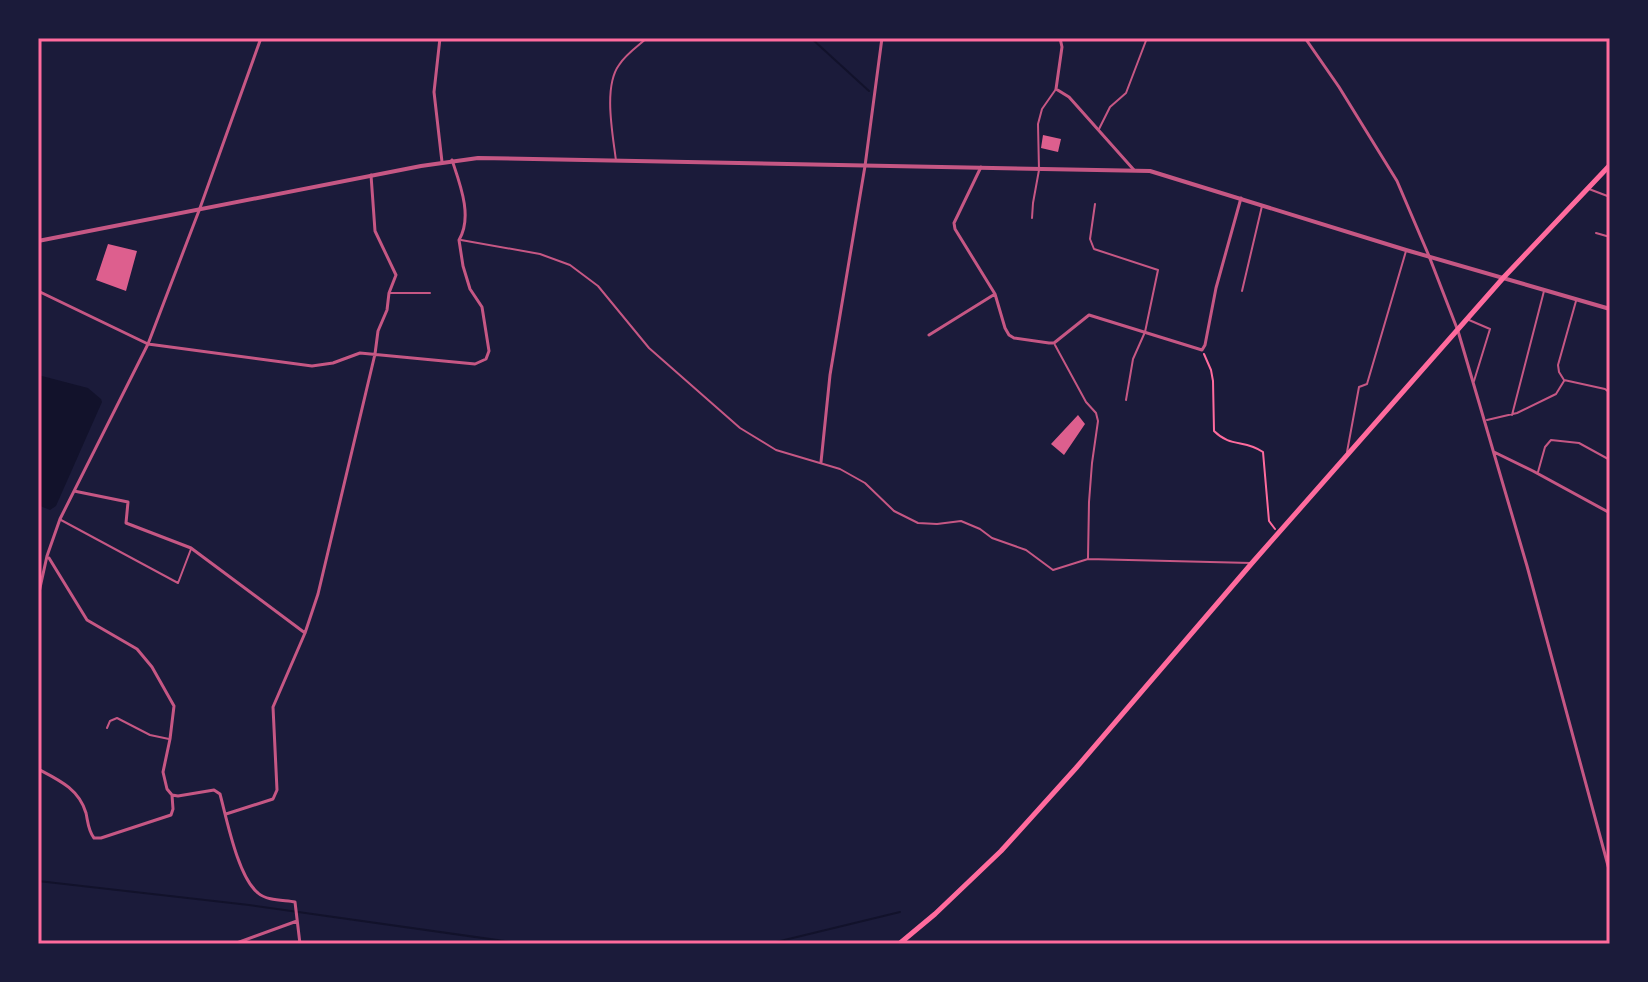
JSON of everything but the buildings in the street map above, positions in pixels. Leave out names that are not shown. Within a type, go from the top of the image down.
[{"type":"main road","points":[[899,944],[1001,851],[1504,277],[1610,165]]},
{"type":"street","points":[[38,597],[47,556],[60,519],[148,344],[261,38]]},
{"type":"street","points":[[440,38],[434,92],[442,162]]},
{"type":"street","points":[[821,462],[830,375],[865,166],[882,38]]},
{"type":"street","points":[[1060,38],[1062,47],[1056,89],[1069,97],[1136,172]]},
{"type":"street","points":[[1305,38],[1397,181],[1458,331],[1486,420],[1610,873]]},
{"type":"street","points":[[38,241],[452,160],[507,158],[1150,171],[1610,309]]},
{"type":"street","points":[[38,291],[148,344],[312,366],[333,363],[360,353],[475,364],[486,359],[489,351],[482,307],[470,289],[463,266],[459,240],[466,211],[452,160]]},
{"type":"street","points":[[981,167],[954,223],[955,229],[995,294],[1009,335],[1054,343],[1089,315],[1202,350],[1241,198]]},
{"type":"street","points":[[226,814],[273,799],[277,790],[273,707],[318,594],[378,331],[396,275],[375,231],[371,175]]},
{"type":"street","points":[[929,335],[995,294]]},
{"type":"street","points":[[1494,452],[1610,513]]},
{"type":"street","points":[[74,491],[128,502],[126,523],[191,548],[305,633]]},
{"type":"street","points":[[38,769],[69,786],[81,800],[89,832],[94,838],[171,815],[173,809],[172,795],[167,789],[163,772],[174,706],[152,667],[137,649],[87,620],[47,556]]},
{"type":"street","points":[[172,795],[214,790],[220,794],[244,872],[257,893],[267,898],[295,902],[300,944]]},
{"type":"street","points":[[234,944],[297,921]]},
{"type":"lane","points":[[616,162],[610,99],[613,80],[618,65],[647,38]]},
{"type":"lane","points":[[1098,130],[1110,107],[1126,93],[1147,38]]},
{"type":"lane","points":[[1032,218],[1039,170],[1038,124],[1042,109],[1056,89]]},
{"type":"lane","points":[[1588,189],[1610,197]]},
{"type":"lane","points":[[1095,204],[1090,239],[1094,249],[1158,270],[1145,332],[1133,359],[1126,400]]},
{"type":"lane","points":[[1242,291],[1263,204]]},
{"type":"lane","points":[[1596,233],[1610,237]]},
{"type":"lane","points":[[459,240],[540,254],[570,265],[598,286],[649,348],[740,428],[776,450],[840,469],[865,483],[894,511],[918,523],[961,521],[992,538],[1026,550],[1053,570],[1088,559],[1252,563]]},
{"type":"lane","points":[[1346,457],[1359,387],[1367,384],[1406,250]]},
{"type":"lane","points":[[1512,415],[1544,290]]},
{"type":"lane","points":[[389,293],[430,293]]},
{"type":"lane","points":[[1576,299],[1558,365],[1559,372],[1564,380],[1605,389],[1610,393]]},
{"type":"lane","points":[[1468,319],[1490,329],[1474,382]]},
{"type":"lane","points":[[1054,343],[1098,421],[1089,502],[1088,559]]},
{"type":"lane","points":[[1486,420],[1512,415],[1556,394],[1564,380]]},
{"type":"lane","points":[[1538,473],[1545,447],[1551,440],[1579,443],[1610,460]]},
{"type":"lane","points":[[60,519],[178,583],[191,548]]},
{"type":"lane","points":[[107,728],[110,721],[117,718],[150,735],[170,739]]},
{"type":"path","points":[[1202,350],[1213,381],[1214,431],[1223,440],[1255,446],[1263,452],[1269,521],[1278,533]]},
{"type":"shaded area","points":[[38,375],[88,388],[102,402],[56,506],[50,510],[38,505]]},
{"type":"waterway","points":[[811,38],[869,91]]},
{"type":"waterway","points":[[38,881],[249,905],[525,944]]},
{"type":"waterway","points":[[768,944],[900,912]]}]
